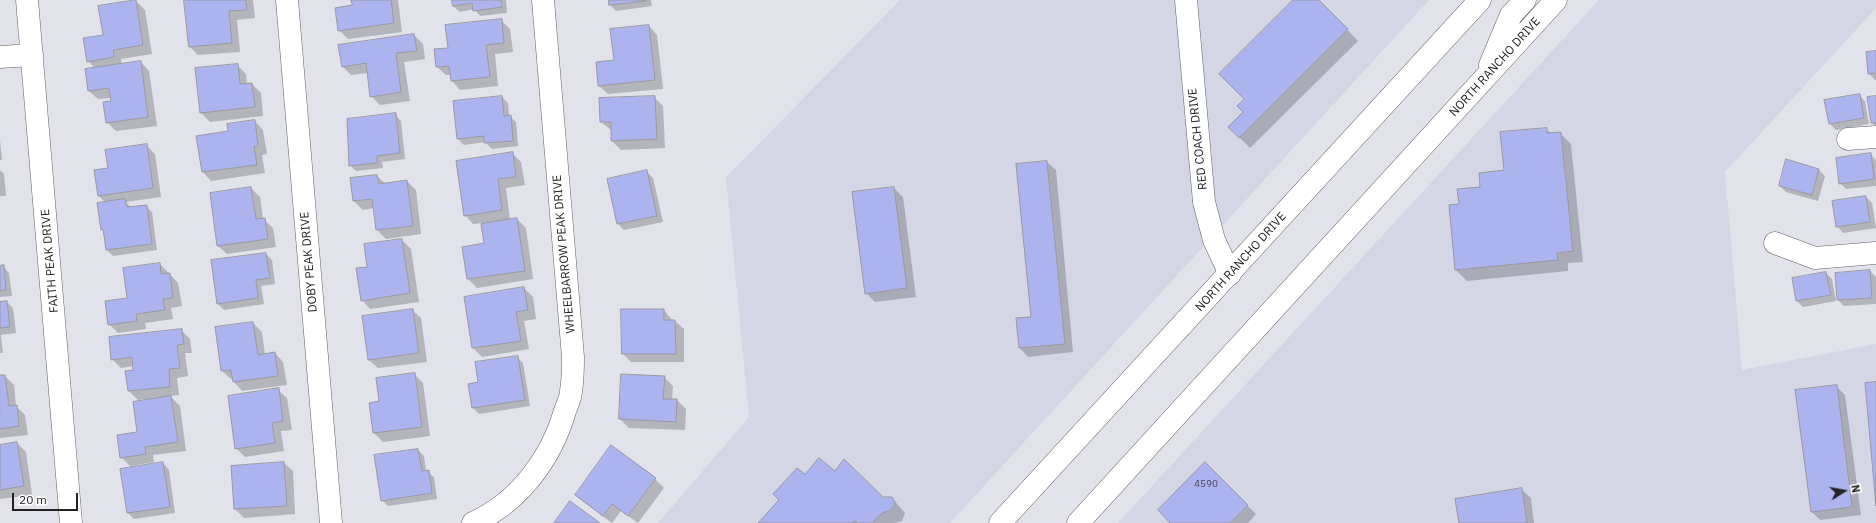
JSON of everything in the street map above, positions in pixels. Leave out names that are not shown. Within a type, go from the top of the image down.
[{"type":"street","name":"FAITH PEAK DRIVE","points":[[28,0],[71,523]]},
{"type":"street","name":"DOBY PEAK DRIVE","points":[[287,0],[332,523]]},
{"type":"street","name":"WHEELBARROW PEAK DRIVE","points":[[473,523],[489,516],[517,494],[542,464],[560,429],[572,392],[573,357],[543,0]]},
{"type":"street","name":"RED COACH DRIVE","points":[[1186,0],[1204,202],[1214,240],[1230,274]]},
{"type":"street","name":"NORTH RANCHO DRIVE","points":[[1000,523],[1480,0]]},
{"type":"street","points":[[1485,79],[1511,15],[1525,0]]},
{"type":"street","name":"NORTH RANCHO DRIVE","points":[[1078,523],[1556,0]]},
{"type":"street","points":[[0,57],[32,55]]},
{"type":"street","points":[[1848,140],[1876,137]]},
{"type":"street","points":[[1774,243],[1816,258],[1876,253]]},
{"type":"shaded area","points":[[900,0],[1429,0],[950,523],[658,523],[749,417],[726,177]]},
{"type":"shaded area","points":[[1599,0],[1876,0],[1876,8],[1725,172],[1742,370],[1876,344],[1876,523],[1118,523]]},
{"type":"building","points":[[136,0],[143,45],[113,50],[114,57],[87,62],[83,38],[103,35],[98,6]]},
{"type":"building","points":[[184,0],[246,0],[247,10],[229,11],[232,43],[189,47]]},
{"type":"building","points":[[351,0],[391,0],[394,23],[338,31],[335,8],[352,5]]},
{"type":"building","points":[[452,0],[501,0],[502,7],[473,11],[472,3],[453,6]]},
{"type":"building","points":[[609,0],[646,0],[646,1],[609,5]]},
{"type":"building","points":[[1293,0],[1319,0],[1348,29],[1239,138],[1228,127],[1243,112],[1237,106],[1244,99],[1219,74]]},
{"type":"building","points":[[502,19],[504,43],[486,45],[490,77],[451,81],[449,66],[436,67],[434,49],[448,48],[445,25]]},
{"type":"building","points":[[649,25],[655,80],[598,86],[596,62],[614,60],[610,29]]},
{"type":"building","points":[[414,34],[417,51],[396,53],[401,92],[370,97],[366,63],[342,67],[338,45]]},
{"type":"building","points":[[1876,51],[1876,73],[1868,74],[1866,52]]},
{"type":"building","points":[[141,61],[148,117],[106,123],[103,102],[111,101],[109,88],[88,91],[85,69]]},
{"type":"building","points":[[238,64],[240,84],[252,83],[255,107],[200,113],[195,68]]},
{"type":"building","points":[[1860,94],[1864,118],[1829,124],[1824,100]]},
{"type":"building","points":[[502,96],[504,116],[511,115],[513,141],[484,143],[484,136],[457,139],[453,101]]},
{"type":"building","points":[[655,96],[657,139],[611,141],[611,122],[600,122],[599,98]]},
{"type":"building","points":[[1876,96],[1876,123],[1871,123],[1867,97]]},
{"type":"building","points":[[396,113],[400,153],[377,156],[377,163],[349,166],[347,119]]},
{"type":"building","points":[[255,120],[258,146],[254,147],[257,165],[202,172],[196,136],[228,131],[227,124]]},
{"type":"building","points":[[1547,128],[1547,133],[1561,132],[1573,251],[1557,253],[1558,260],[1455,270],[1449,205],[1459,204],[1457,189],[1480,187],[1479,173],[1504,170],[1500,132]]},
{"type":"building","points":[[147,144],[153,188],[98,196],[94,170],[108,168],[105,150]]},
{"type":"building","points":[[513,152],[516,177],[498,179],[502,210],[464,216],[456,161]]},
{"type":"building","points":[[1871,153],[1874,179],[1839,184],[1836,158]]},
{"type":"building","points":[[1786,159],[1819,169],[1812,195],[1779,186]]},
{"type":"building","points":[[1047,161],[1065,344],[1019,348],[1016,318],[1031,317],[1016,164]]},
{"type":"building","points":[[647,170],[657,216],[617,224],[607,179]]},
{"type":"building","points":[[377,175],[379,184],[407,180],[413,226],[376,230],[372,199],[353,201],[350,178]]},
{"type":"building","points":[[251,187],[256,219],[265,218],[268,239],[217,246],[210,193]]},
{"type":"building","points":[[894,187],[907,288],[865,294],[852,192]]},
{"type":"building","points":[[1866,196],[1870,222],[1836,227],[1832,201]]},
{"type":"building","points":[[125,199],[127,207],[147,205],[152,244],[106,250],[97,203]]},
{"type":"building","points":[[517,218],[525,271],[467,279],[462,247],[484,243],[481,224]]},
{"type":"building","points":[[402,239],[410,293],[361,301],[356,268],[367,267],[364,244]]},
{"type":"building","points":[[266,253],[270,278],[256,280],[258,298],[217,304],[211,260]]},
{"type":"building","points":[[160,263],[161,274],[170,273],[173,298],[163,299],[165,310],[136,314],[137,321],[108,325],[105,301],[127,298],[123,268]]},
{"type":"building","points":[[4,265],[6,290],[0,291],[0,266]]},
{"type":"building","points":[[1870,270],[1872,298],[1837,300],[1835,273]]},
{"type":"building","points":[[1826,272],[1831,295],[1796,301],[1792,278]]},
{"type":"building","points":[[524,287],[528,310],[516,312],[521,341],[472,348],[464,297]]},
{"type":"building","points":[[7,301],[10,327],[0,328],[0,302]]},
{"type":"building","points":[[413,309],[419,353],[368,360],[362,316]]},
{"type":"building","points":[[621,309],[664,309],[664,320],[675,320],[676,354],[622,354]]},
{"type":"building","points":[[253,322],[258,355],[275,352],[278,376],[233,382],[231,370],[221,371],[215,327]]},
{"type":"building","points":[[182,329],[184,344],[177,345],[180,368],[169,369],[170,387],[128,391],[125,371],[133,370],[132,357],[111,360],[109,337]]},
{"type":"building","points":[[518,356],[525,400],[472,408],[468,384],[478,382],[475,362]]},
{"type":"building","points":[[415,373],[422,427],[373,433],[369,403],[379,401],[376,378]]},
{"type":"building","points":[[621,374],[665,376],[663,399],[677,399],[676,422],[619,419]]},
{"type":"building","points":[[0,375],[5,375],[9,406],[17,405],[19,426],[0,429]]},
{"type":"building","points":[[1876,382],[1876,506],[1865,383]]},
{"type":"building","points":[[1837,385],[1852,507],[1811,512],[1795,390]]},
{"type":"building","points":[[279,388],[283,421],[272,423],[275,443],[235,449],[228,396]]},
{"type":"building","points":[[171,396],[178,442],[145,447],[146,454],[120,458],[117,435],[137,432],[133,402]]},
{"type":"building","points":[[17,442],[24,486],[0,490],[0,445]]},
{"type":"building","points":[[611,445],[656,478],[628,516],[612,504],[603,516],[575,495]]},
{"type":"building","points":[[418,449],[422,471],[429,470],[432,493],[381,501],[374,455]]},
{"type":"building","points":[[819,458],[835,471],[844,459],[883,497],[892,497],[895,502],[894,506],[891,510],[882,513],[872,523],[857,523],[855,521],[852,523],[758,523],[779,500],[773,494],[797,468],[805,474]]},
{"type":"building","points":[[163,462],[170,507],[127,513],[120,469]]},
{"type":"building","points":[[284,462],[287,506],[234,509],[231,466]]},
{"type":"building","points":[[1205,462],[1248,505],[1230,523],[1170,523],[1158,510]]},
{"type":"building","points":[[1522,488],[1527,523],[1459,523],[1455,499]]},
{"type":"building","points":[[570,501],[600,523],[554,523]]}]
